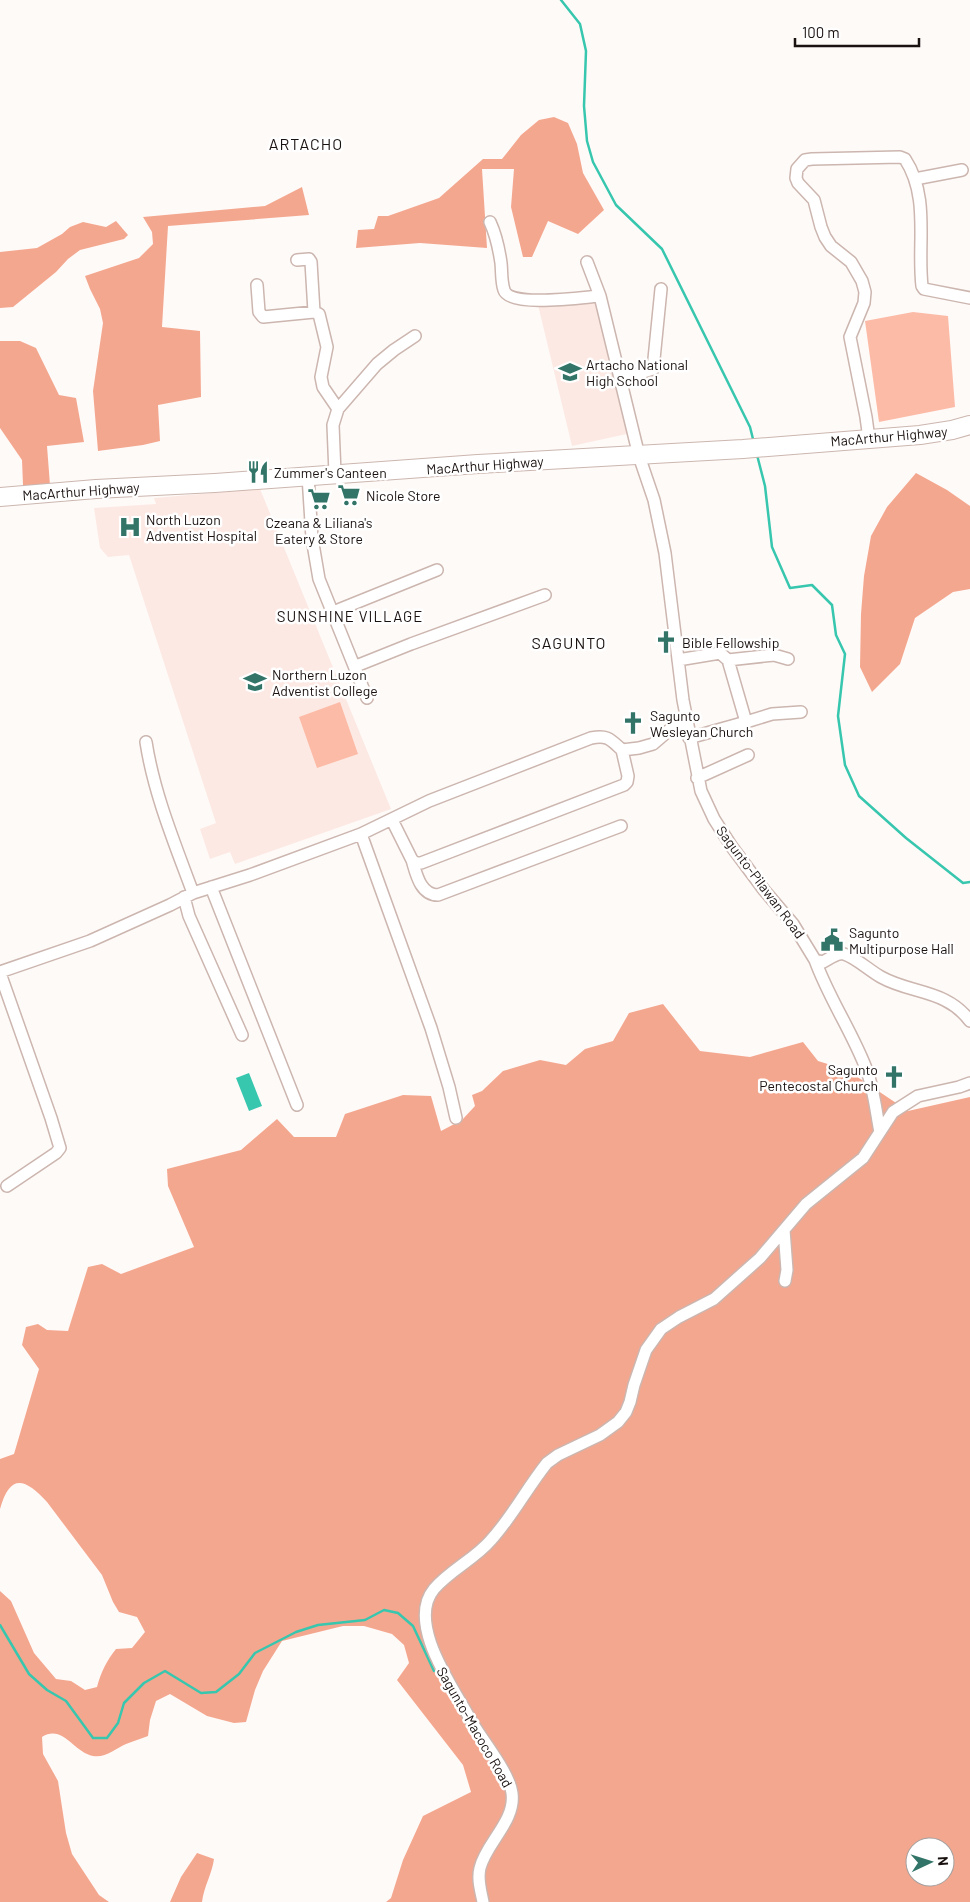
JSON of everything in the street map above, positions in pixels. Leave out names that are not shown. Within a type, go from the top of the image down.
[{"type":"highway","name":"MacArthur Highway","points":[[0,497],[96,489],[742,449],[920,435],[970,425]]},
{"type":"street","points":[[869,439],[850,337],[861,314],[865,292],[862,281],[851,262],[831,246],[825,237],[814,200],[798,183],[796,173],[800,165],[805,160],[812,159],[900,157],[905,159],[915,179],[920,201],[922,286],[924,289],[970,298]]},
{"type":"street","points":[[915,179],[962,170]]},
{"type":"street","points":[[490,222],[498,245],[504,292],[506,294],[515,298],[550,301],[600,296]]},
{"type":"street","points":[[297,260],[309,259],[311,262],[314,312]]},
{"type":"street","name":"Sagunto-Pilawan Road","points":[[587,262],[600,296],[640,456],[654,500],[665,553],[686,723],[698,778],[707,805],[728,841],[764,890],[794,924],[815,960],[824,985],[849,1031],[868,1073],[880,1132]]},
{"type":"street","points":[[257,285],[259,312],[263,317],[314,312],[319,314],[327,347],[321,378],[323,387],[338,409]]},
{"type":"street","points":[[621,379],[653,369],[661,289]]},
{"type":"street","points":[[335,474],[333,425],[338,409],[378,364],[394,350],[415,336]]},
{"type":"street","points":[[308,476],[312,538],[321,587],[368,698]]},
{"type":"street","points":[[333,612],[437,570]]},
{"type":"street","points":[[356,666],[410,644],[545,595]]},
{"type":"street","points":[[678,660],[720,653],[728,660],[746,722]]},
{"type":"street","points":[[728,660],[774,655],[788,659]]},
{"type":"street","points":[[689,738],[772,714],[801,712]]},
{"type":"street","points":[[622,750],[653,744],[674,726],[686,723]]},
{"type":"street","points":[[6,1186],[56,1153],[60,1148],[0,972],[90,941],[211,886],[250,875],[361,834],[438,798],[591,738],[606,737],[622,750],[628,776],[627,782],[624,785],[421,863],[416,863],[412,860]]},
{"type":"street","points":[[146,742],[149,762],[188,895],[189,916],[242,1035]]},
{"type":"street","points":[[698,778],[748,755]]},
{"type":"street","points":[[392,820],[412,860],[422,886],[427,891],[438,895],[621,826]]},
{"type":"street","points":[[361,834],[431,1028],[449,1087],[456,1118]]},
{"type":"street","points":[[211,886],[297,1106]]},
{"type":"street","points":[[815,960],[823,962],[839,954],[847,955],[882,978],[930,992],[956,1006],[970,1021]]},
{"type":"street","name":"Sagunto-Macoco Road","points":[[483,1902],[479,1876],[480,1868],[505,1822],[512,1794],[501,1769],[440,1667],[426,1619],[430,1596],[439,1584],[491,1540],[547,1463],[563,1452],[600,1435],[618,1422],[626,1412],[630,1402],[646,1350],[661,1329],[679,1316],[714,1299],[760,1258],[812,1198],[863,1158],[893,1112],[914,1098],[970,1083]]},
{"type":"street","points":[[784,1230],[787,1270],[785,1281]]},
{"type":"shaded area","points":[[554,117],[568,123],[577,144],[583,173],[604,210],[578,234],[548,221],[532,257],[523,257],[511,207],[514,169],[482,169],[487,248],[420,243],[356,248],[358,230],[374,229],[378,216],[388,216],[439,198],[483,159],[502,159],[521,135],[539,120]]},
{"type":"shaded area","points":[[302,187],[309,215],[168,226],[162,327],[200,331],[201,397],[158,405],[160,441],[98,451],[93,391],[103,323],[100,309],[85,276],[139,258],[153,244],[152,232],[143,217],[265,206]]},
{"type":"shaded area","points":[[116,221],[128,235],[124,239],[80,250],[13,307],[0,308],[0,252],[37,248],[62,234],[70,227],[83,222],[106,227]]},
{"type":"shaded area","points":[[593,298],[598,302],[631,433],[572,446],[538,305]]},
{"type":"shaded area","points":[[913,312],[948,316],[955,407],[879,422],[865,321]]},
{"type":"shaded area","points":[[0,341],[20,341],[36,348],[59,395],[76,398],[84,442],[47,446],[50,485],[23,485],[22,460],[0,428]]},
{"type":"shaded area","points":[[916,473],[947,490],[970,506],[970,589],[953,592],[915,618],[900,664],[872,692],[860,667],[864,576],[871,536],[887,507]]},
{"type":"shaded area","name":"Northern Luzon Adventist College","points":[[260,489],[391,809],[235,864],[230,852],[210,859],[200,829],[216,823],[129,555],[108,557],[100,548],[94,508],[156,504],[154,498]]},
{"type":"shaded area","points":[[340,702],[358,754],[317,768],[299,717]]},
{"type":"shaded area","points":[[663,1004],[700,1051],[750,1057],[803,1042],[818,1061],[847,1070],[908,1111],[970,1097],[970,1902],[386,1902],[391,1898],[403,1860],[423,1816],[471,1792],[463,1765],[397,1680],[409,1663],[404,1645],[392,1634],[364,1626],[343,1626],[282,1641],[263,1671],[255,1690],[246,1722],[234,1723],[207,1716],[170,1694],[156,1701],[150,1720],[148,1736],[106,1754],[93,1756],[86,1754],[62,1736],[56,1734],[42,1737],[43,1754],[58,1781],[66,1833],[72,1854],[99,1895],[109,1902],[0,1902],[0,1591],[11,1601],[34,1653],[56,1679],[71,1681],[85,1690],[97,1687],[105,1666],[116,1649],[132,1648],[145,1632],[137,1617],[119,1612],[102,1575],[47,1502],[32,1488],[19,1483],[13,1485],[8,1489],[0,1509],[0,1459],[14,1454],[39,1369],[22,1345],[26,1327],[38,1324],[47,1330],[68,1331],[88,1267],[102,1264],[121,1274],[194,1247],[168,1186],[167,1169],[241,1150],[277,1119],[294,1137],[336,1137],[345,1114],[403,1095],[431,1096],[441,1131],[462,1120],[475,1106],[472,1095],[482,1091],[503,1071],[540,1060],[566,1065],[585,1049],[613,1041],[629,1013]]},
{"type":"shaded area","points":[[249,1073],[262,1106],[249,1111],[236,1078]]},
{"type":"shaded area","points":[[197,1853],[214,1859],[202,1902],[170,1902],[181,1877]]},
{"type":"waterway","points":[[561,0],[580,24],[586,51],[584,106],[587,141],[593,162],[616,205],[662,249],[750,427],[754,443]]},
{"type":"waterway","points":[[757,455],[765,486],[772,547],[790,588],[812,585],[832,605],[836,635],[845,654],[838,716],[845,765],[859,796],[906,838],[963,883],[970,882]]},
{"type":"waterway","points":[[0,1625],[29,1674],[47,1690],[66,1701],[93,1738],[107,1738],[118,1723],[124,1703],[144,1683],[165,1671],[201,1693],[216,1692],[239,1674],[255,1653],[296,1632],[318,1625],[365,1620],[384,1610],[398,1613],[413,1626],[434,1671]]},
{"type":"place","name":"Artacho National High School","points":[[570,372]]},
{"type":"place","name":"Zummer's Canteen","points":[[258,472]]},
{"type":"place","name":"Nicole Store","points":[[349,495]]},
{"type":"place","name":"Czeana & Liliana's Eatery & Store","points":[[319,499]]},
{"type":"place","name":"North Luzon Adventist Hospital","points":[[130,527]]},
{"type":"place","name":"Bible Fellowship","points":[[666,642]]},
{"type":"place","name":"Northern Luzon Adventist College","points":[[255,682]]},
{"type":"place","name":"Sagunto Wesleyan Church","points":[[633,723]]},
{"type":"place","name":"Sagunto Multipurpose Hall","points":[[832,940]]},
{"type":"place","name":"Sagunto Pentecostal Church","points":[[894,1077]]},
{"type":"district","name":"ARTACHO","points":[[306,143]]},
{"type":"district","name":"SUNSHINE VILLAGE","points":[[350,616]]},
{"type":"district","name":"SAGUNTO","points":[[569,642]]}]
